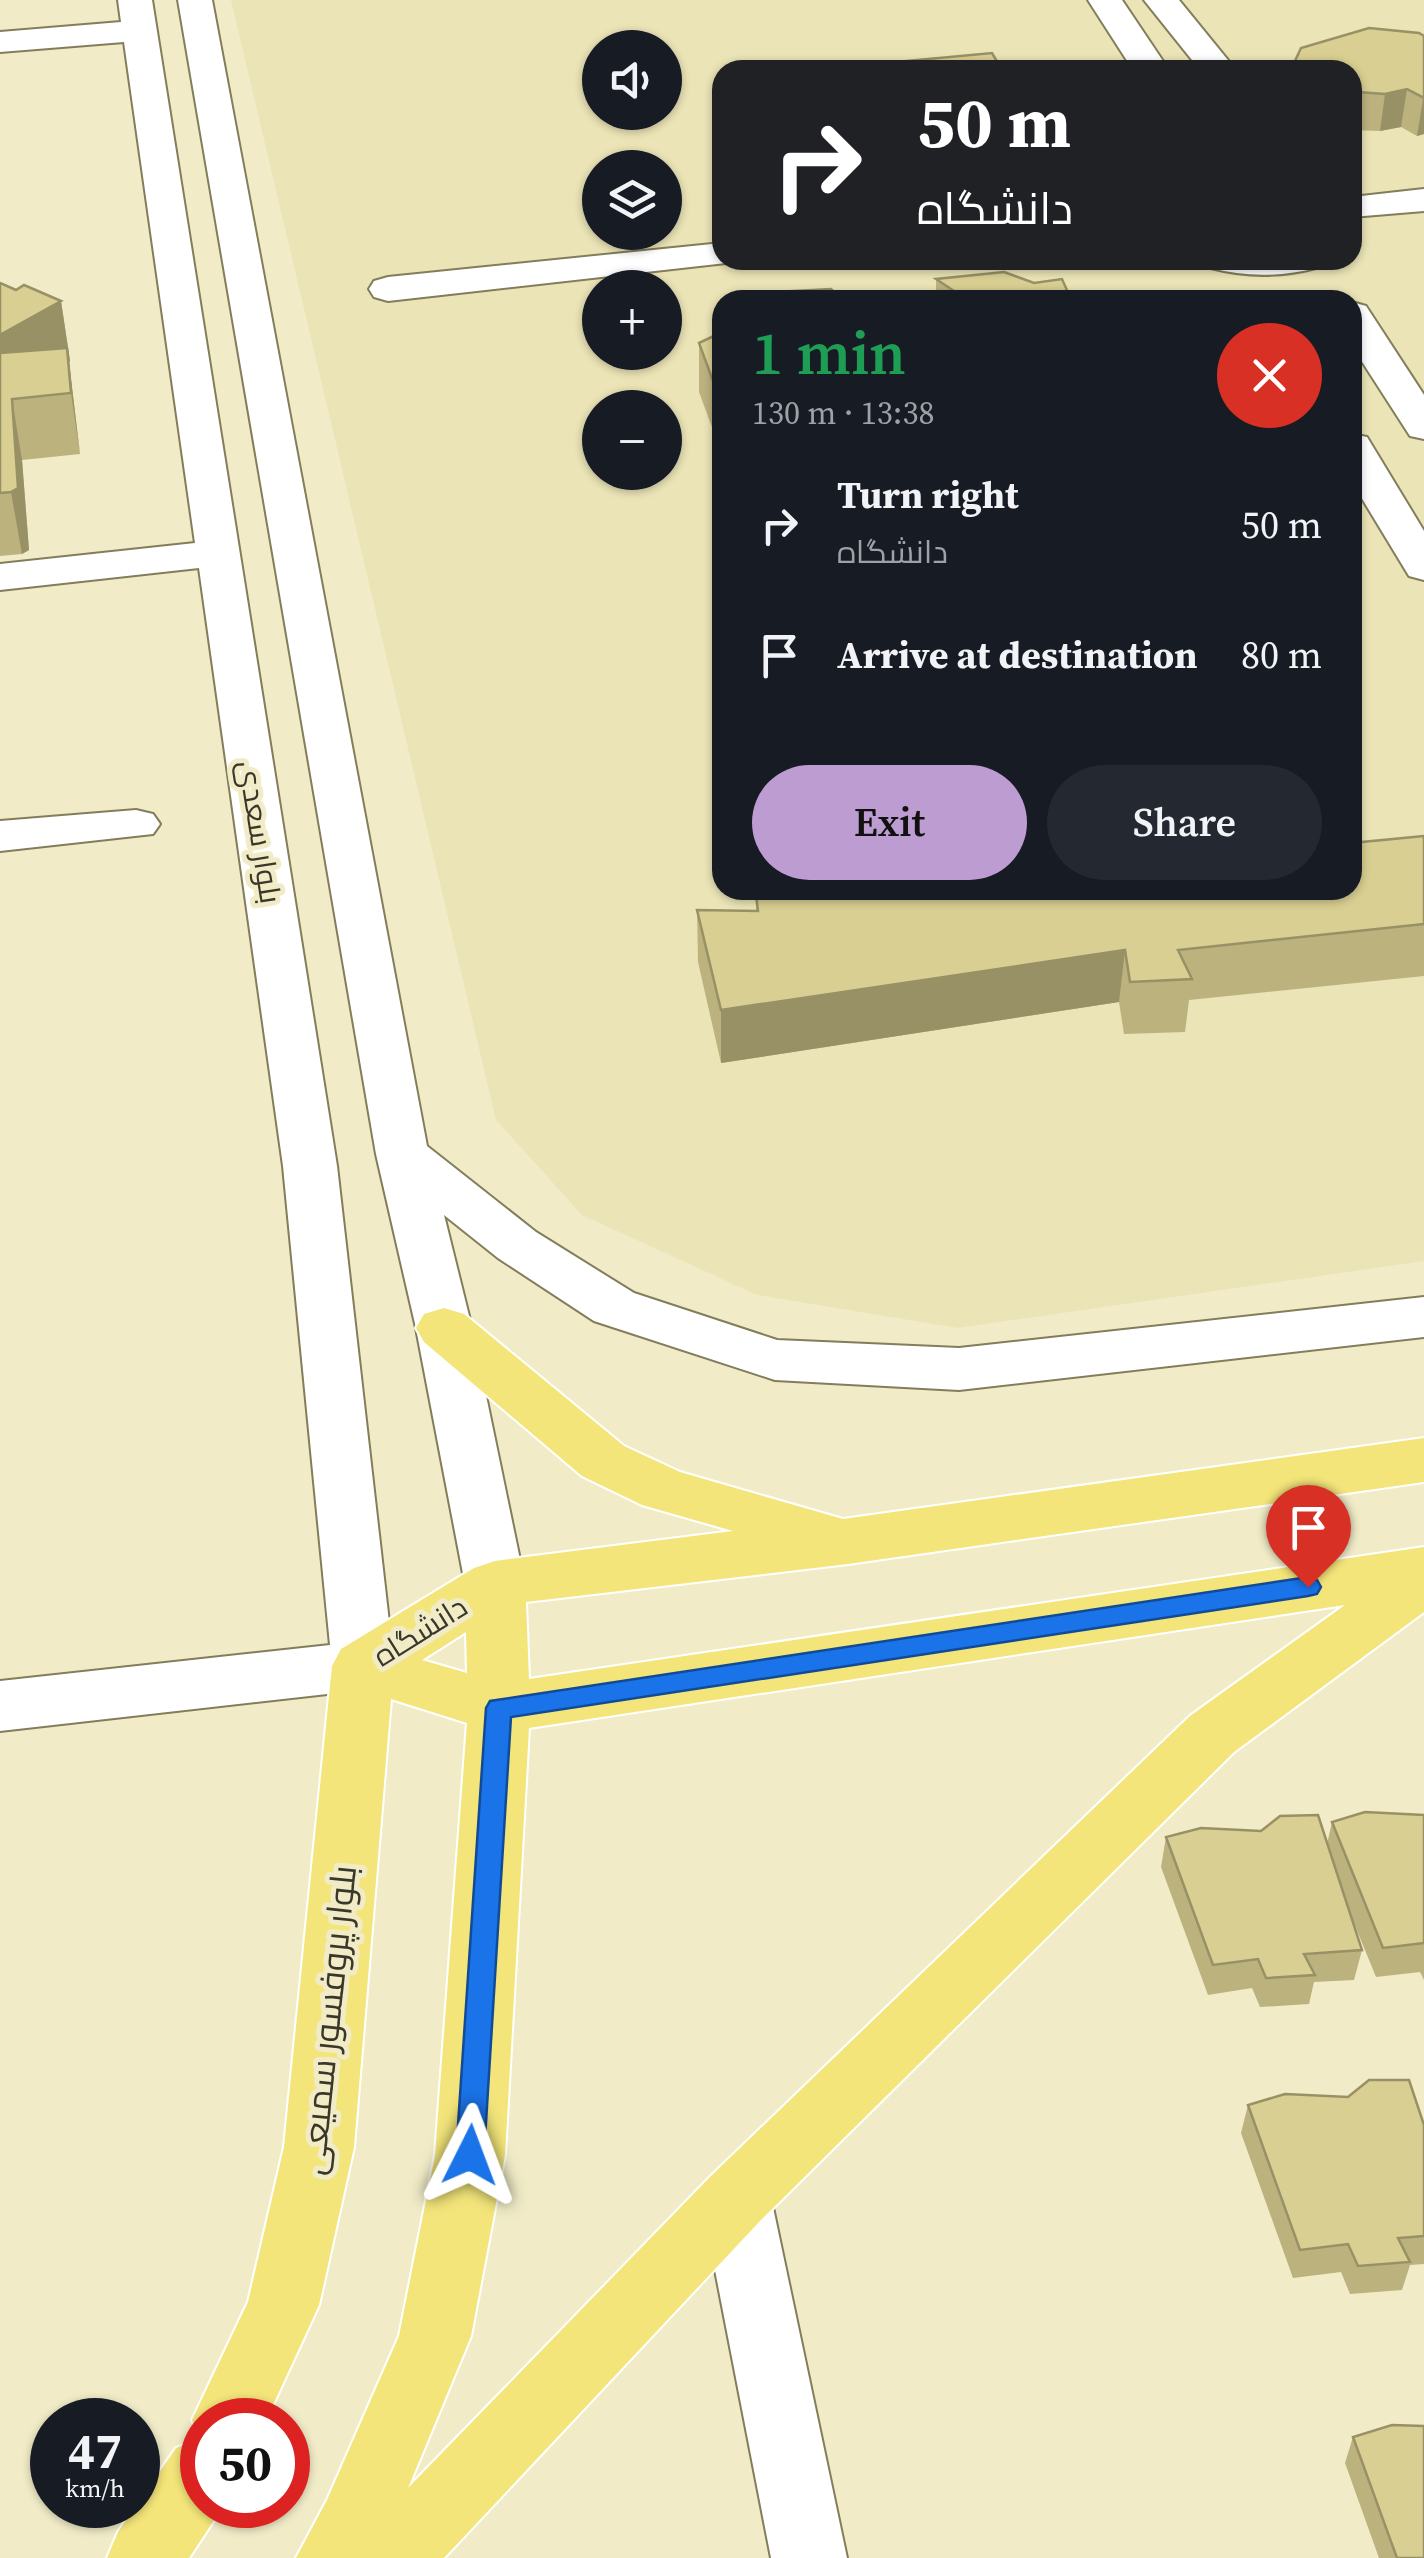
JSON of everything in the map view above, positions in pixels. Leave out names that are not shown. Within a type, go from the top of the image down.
[{"type":"main road","points":[[444,1328],[603,1460],[663,1489],[848,1541]]},
{"type":"main road","name":"دانشگاه","points":[[363,1666],[494,1584],[584,1570],[848,1541],[1424,1460]]},
{"type":"main road","name":"دانشگاه","points":[[363,1666],[499,1708],[1424,1570]]},
{"type":"main road","points":[[392,2558],[736,2198],[1212,1734],[1424,1580]]},
{"type":"main road","points":[[334,2558],[354,2526],[434,2336],[470,2155],[499,1708],[494,1584]]},
{"type":"main road","name":"بلوار پروفسور سمیعی","points":[[240,2398],[283,2305],[319,2147],[363,1666]]},
{"type":"main road","points":[[145,2558],[180,2506]]},
{"type":"street","points":[[195,0],[402,1154],[444,1328],[494,1584]]},
{"type":"street","points":[[1105,0],[1144,60]]},
{"type":"street","points":[[1162,0],[1210,60]]},
{"type":"street","points":[[0,42],[137,15]]},
{"type":"street","name":"بلوار سعدی","points":[[137,15],[310,1166],[363,1666]]},
{"type":"street","points":[[1362,212],[1424,200]]},
{"type":"street","points":[[388,289],[712,255]]},
{"type":"street","points":[[1237,270],[1259,290]]},
{"type":"street","points":[[1362,330],[1424,427]]},
{"type":"street","points":[[1362,463],[1424,567]]},
{"type":"street","points":[[0,578],[218,553]]},
{"type":"street","points":[[0,836],[136,824]]},
{"type":"street","points":[[402,1154],[516,1245],[614,1307],[775,1360],[959,1369],[1424,1318]]},
{"type":"street","points":[[0,1706],[363,1666]]},
{"type":"street","points":[[736,2198],[809,2558]]},
{"type":"shaded area","points":[[231,0],[1424,0],[1424,1261],[958,1328],[757,1295],[582,1215],[496,1120]]},
{"type":"building","points":[[1369,28],[1419,33],[1424,36],[1424,98],[1407,89],[1385,94],[1362,92],[1362,60],[1295,60],[1301,48]]},
{"type":"building","points":[[992,53],[996,60],[917,60]]},
{"type":"building","points":[[1004,272],[1034,283],[1062,279],[1067,290],[952,290],[936,279]]},
{"type":"building","points":[[0,283],[16,290],[24,285],[61,301],[0,335]]},
{"type":"building","points":[[712,337],[712,378],[699,343]]},
{"type":"building","points":[[67,348],[71,393],[12,399],[18,488],[0,493],[0,353]]},
{"type":"building","points":[[1424,836],[1424,924],[1178,950],[1192,979],[1130,982],[1125,950],[721,1010],[697,910],[758,911],[757,900],[1362,900],[1362,842]]},
{"type":"building","points":[[1365,1812],[1424,1815],[1424,1943],[1383,1948],[1332,1822]]},
{"type":"building","points":[[1318,1815],[1362,1950],[1304,1954],[1315,1975],[1266,1978],[1258,1959],[1213,1965],[1166,1837],[1201,1828],[1261,1831],[1280,1816]]},
{"type":"building","points":[[1369,2080],[1409,2080],[1424,2125],[1424,2236],[1398,2238],[1410,2262],[1358,2266],[1348,2244],[1300,2250],[1248,2105],[1285,2094],[1348,2097]]},
{"type":"building","points":[[1392,2425],[1424,2426],[1424,2558],[1397,2558],[1353,2437]]},
{"type":"route","points":[[470,2155],[499,1708],[1308,1587]]}]
